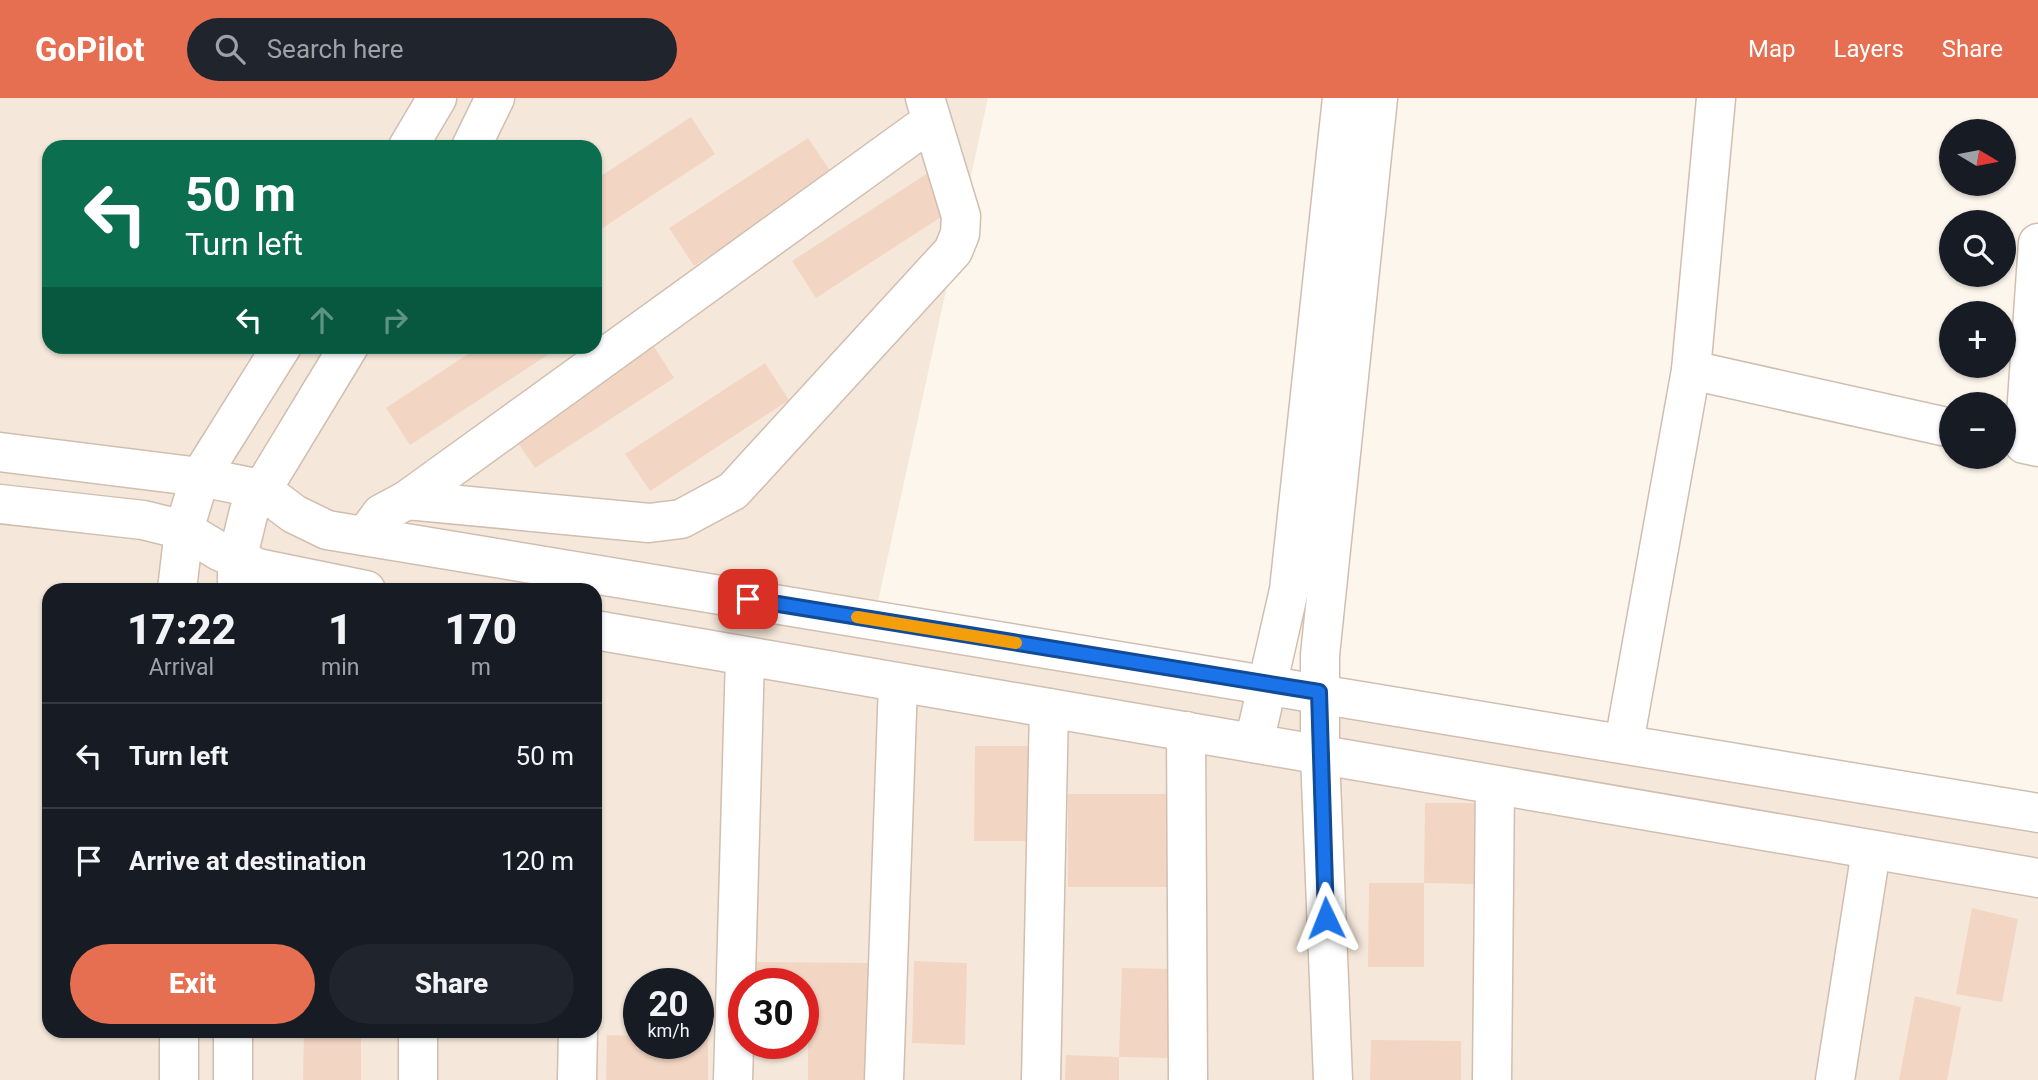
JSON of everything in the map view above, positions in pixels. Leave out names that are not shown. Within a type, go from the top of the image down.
[{"type":"street","points":[[412,140],[437,98]]},
{"type":"street","points":[[474,140],[495,98]]},
{"type":"street","points":[[1254,743],[1289,590],[1342,98]]},
{"type":"street","points":[[1333,1080],[1319,692],[1323,613],[1378,98]]},
{"type":"street","points":[[1624,743],[1691,370],[1716,98]]},
{"type":"street","points":[[365,536],[381,514],[407,500],[928,110],[961,216],[960,234],[954,251],[733,491],[681,520],[649,523],[407,500]]},
{"type":"street","points":[[2022,444],[2038,243]]},
{"type":"street","points":[[178,583],[184,530],[200,477],[277,354]]},
{"type":"street","points":[[237,575],[249,511],[344,354]]},
{"type":"street","points":[[1691,370],[1939,425]]},
{"type":"street","points":[[0,452],[200,477],[261,489],[312,524],[365,536],[2038,813]]},
{"type":"street","points":[[0,503],[144,520],[184,530],[237,575],[279,574],[328,583]]},
{"type":"street","points":[[602,631],[2038,878]]},
{"type":"street","points":[[733,1080],[745,657]]},
{"type":"street","points":[[884,1080],[898,683]]},
{"type":"street","points":[[1041,1080],[1049,708]]},
{"type":"street","points":[[1186,732],[1188,1080]]},
{"type":"street","points":[[1492,1080],[1495,786]]},
{"type":"street","points":[[1836,1080],[1871,851]]},
{"type":"street","points":[[179,1038],[179,1080]]},
{"type":"street","points":[[233,1038],[233,1080]]},
{"type":"street","points":[[418,1038],[418,1080]]},
{"type":"street","points":[[577,1080],[578,1038]]},
{"type":"shaded area","points":[[0,98],[988,98],[872,629],[2038,834],[2038,1080],[0,1080]]},
{"type":"building","points":[[691,117],[715,154],[602,228],[602,175]]},
{"type":"building","points":[[808,138],[833,175],[694,266],[669,228]]},
{"type":"building","points":[[931,171],[955,208],[816,298],[792,261]]},
{"type":"building","points":[[650,340],[674,378],[535,468],[510,431]]},
{"type":"building","points":[[468,354],[549,354],[410,445],[386,408]]},
{"type":"building","points":[[765,363],[789,400],[650,491],[625,454]]},
{"type":"building","points":[[975,746],[1034,746],[1034,841],[974,841]]},
{"type":"building","points":[[1068,794],[1175,794],[1174,887],[1068,887]]},
{"type":"building","points":[[1425,803],[1476,803],[1475,884],[1424,883]]},
{"type":"building","points":[[1369,883],[1424,883],[1424,967],[1368,967]]},
{"type":"building","points":[[1972,908],[2018,919],[2002,1002],[1956,994]]},
{"type":"building","points":[[914,961],[967,963],[965,1045],[912,1043]]},
{"type":"building","points":[[752,962],[869,963],[869,1080],[808,1080],[808,1059],[819,1059],[819,968],[752,968]]},
{"type":"building","points":[[1122,968],[1172,969],[1169,1058],[1119,1057]]},
{"type":"building","points":[[1915,996],[1961,1007],[1947,1080],[1899,1080]]},
{"type":"building","points":[[607,1035],[623,1036],[623,1059],[708,1059],[708,1080],[606,1080]]},
{"type":"building","points":[[304,1038],[361,1038],[361,1080],[303,1080]]},
{"type":"building","points":[[1371,1040],[1461,1041],[1461,1080],[1370,1080]]},
{"type":"building","points":[[1066,1055],[1119,1057],[1119,1080],[1065,1080]]},
{"type":"slow traffic","points":[[857,617],[1016,643]]},
{"type":"route","points":[[748,599],[1319,692],[1326,918]]}]
